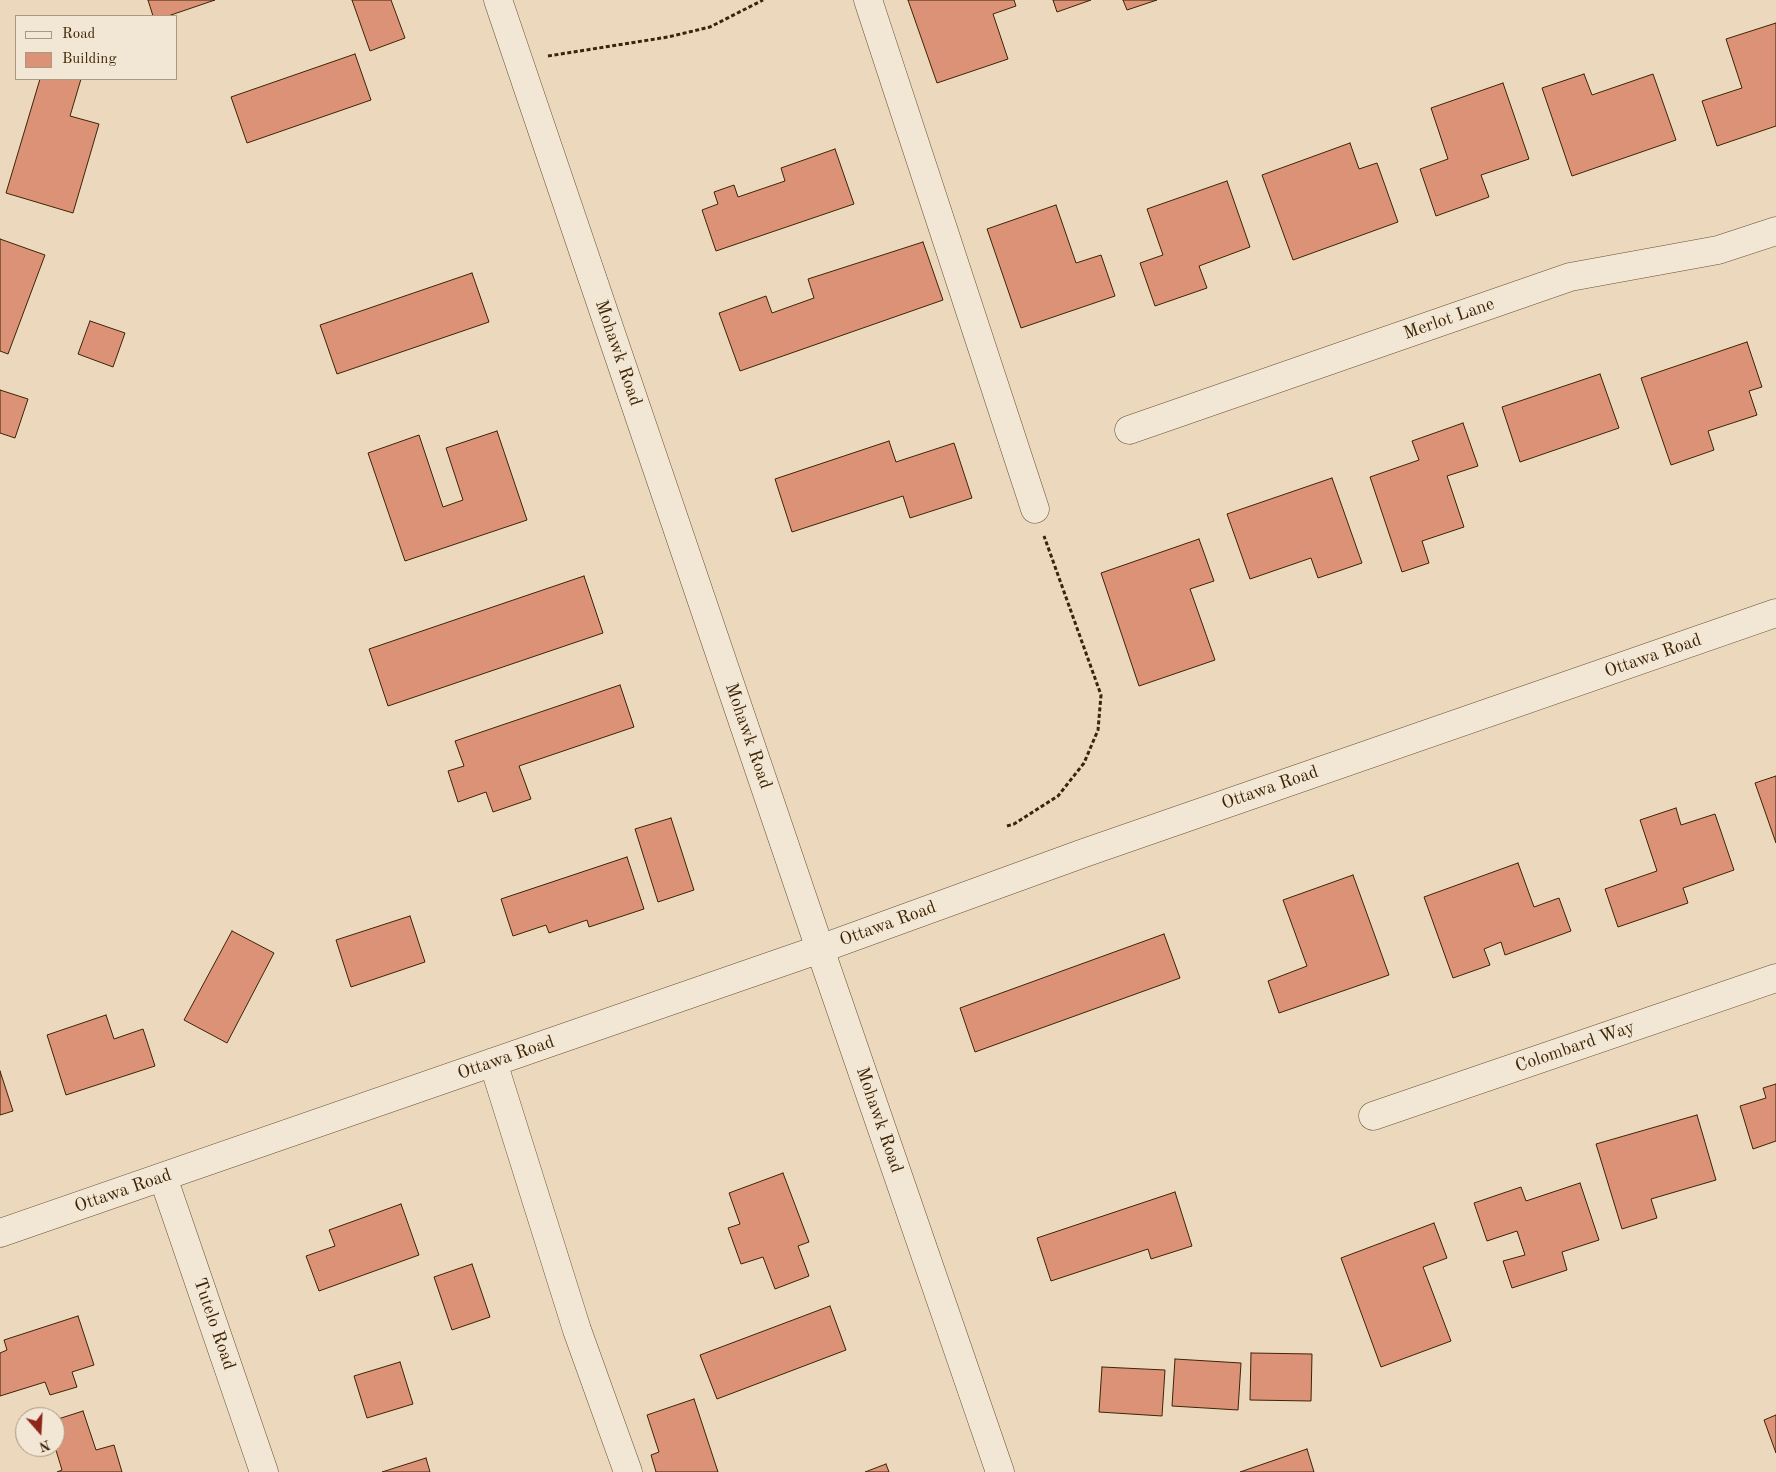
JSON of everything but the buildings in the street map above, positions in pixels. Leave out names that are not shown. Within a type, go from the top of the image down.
[{"type":"street","name":"Mohawk Road","points":[[498,0],[820,949],[1000,1472]]},
{"type":"street","points":[[868,0],[1035,509]]},
{"type":"street","name":"Merlot Lane","points":[[1129,430],[1570,277],[1718,250],[1776,231]]},
{"type":"street","name":"Ottawa Road","points":[[0,1234],[820,949],[1093,850],[1776,613]]},
{"type":"street","name":"Colombard Way","points":[[1373,1116],[1776,978]]},
{"type":"street","points":[[493,1062],[577,1330],[628,1472]]},
{"type":"street","name":"Tutelo Road","points":[[164,1177],[264,1472]]},
{"type":"path","points":[[519,61],[668,37],[710,27],[763,0]]},
{"type":"path","points":[[1007,826],[1014,824],[1058,796],[1084,763],[1098,730],[1101,695],[1035,509]]}]
